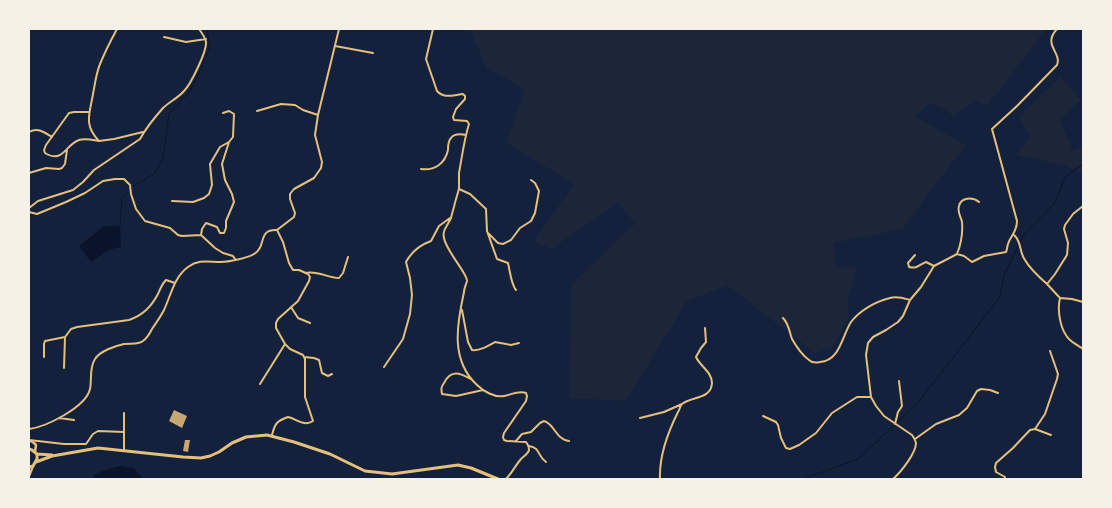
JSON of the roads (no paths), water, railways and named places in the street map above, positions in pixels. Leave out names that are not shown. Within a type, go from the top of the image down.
[{"type":"main road","points":[[31,466],[52,456],[98,448],[201,458],[219,452],[232,443],[246,437],[267,435],[330,454],[365,471],[392,474],[458,465],[498,479]]},
{"type":"main road","points":[[29,449],[36,453],[52,456]]},
{"type":"main road","points":[[36,453],[36,462]]},
{"type":"street","points":[[99,140],[88,124],[89,112],[100,64],[117,29]]},
{"type":"street","points":[[29,208],[38,201],[73,190],[94,170],[140,139],[143,132],[164,108],[185,91],[205,52],[206,39],[199,29]]},
{"type":"street","points":[[29,429],[59,418],[75,409],[89,394],[92,367],[94,360],[100,354],[118,346],[143,341],[148,336],[164,309],[175,283],[187,268],[198,262],[221,262],[246,258],[258,252],[263,235],[271,229],[277,230],[294,217],[290,194],[294,189],[314,178],[321,168],[322,162],[316,134],[318,115],[339,29]]},
{"type":"street","points":[[433,29],[426,59],[436,91],[446,97],[463,94],[465,96],[465,100],[456,109],[453,117],[454,120],[467,121],[468,124],[459,175],[459,189],[452,217],[444,230],[443,238],[450,254],[467,278],[458,320],[457,348],[462,364],[472,379],[486,392],[501,397],[521,392],[526,393],[526,401],[503,437],[507,441],[526,442],[529,446],[537,449],[546,462]]},
{"type":"street","points":[[893,479],[903,468],[910,456],[914,448],[915,439],[880,412],[871,397],[866,355],[868,344],[873,337],[898,322],[910,300],[934,266],[957,254],[964,256],[972,262],[984,256],[1006,252],[1017,226],[1017,221],[992,129],[1057,65],[1058,57],[1051,43],[1056,29]]},
{"type":"street","points":[[164,37],[186,42],[206,39]]},
{"type":"street","points":[[335,46],[372,54]]},
{"type":"street","points":[[257,111],[281,104],[295,105],[318,115]]},
{"type":"street","points":[[89,112],[69,113],[46,146],[45,153],[56,156],[62,154],[79,140],[114,139],[143,132]]},
{"type":"street","points":[[200,235],[206,223],[217,227],[220,233],[224,234],[226,221],[234,202],[225,180],[222,164],[229,142],[233,137],[234,114],[224,113]]},
{"type":"street","points":[[29,132],[35,129],[41,130],[52,137]]},
{"type":"street","points":[[421,168],[428,170],[437,167],[446,156],[449,140],[460,134],[466,135]]},
{"type":"street","points":[[172,201],[193,202],[209,194],[212,185],[210,164],[220,147],[229,142]]},
{"type":"street","points":[[29,172],[46,168],[62,168],[65,164],[67,150]]},
{"type":"street","points":[[29,212],[37,214],[66,202],[85,194],[103,181],[124,179],[130,185],[136,209],[145,221],[170,228],[178,235],[200,235],[215,248],[223,253],[234,256],[235,259]]},
{"type":"street","points":[[487,231],[498,243],[503,244],[511,240],[520,228],[531,221],[536,209],[539,190],[531,180]]},
{"type":"street","points":[[459,189],[470,194],[486,209],[487,231],[497,259],[508,263],[513,286],[516,290]]},
{"type":"street","points":[[957,254],[962,233],[959,206],[962,202],[969,199],[975,199],[978,202]]},
{"type":"street","points":[[1046,284],[1067,255],[1068,243],[1065,225],[1073,214],[1083,206]]},
{"type":"street","points":[[384,367],[403,340],[410,314],[412,295],[406,262],[421,244],[431,241],[440,226],[452,217]]},
{"type":"street","points":[[277,230],[283,242],[288,263],[293,270],[299,270],[310,277],[298,301],[278,319],[276,328],[290,349],[304,357],[318,360],[322,373],[328,376],[332,374]]},
{"type":"street","points":[[1013,235],[1018,240],[1024,259],[1060,298],[1083,302]]},
{"type":"street","points":[[915,255],[908,263],[909,267],[917,267],[926,262],[934,266]]},
{"type":"street","points":[[305,273],[312,271],[333,278],[339,278],[344,273],[348,257]]},
{"type":"street","points":[[44,357],[45,341],[65,337],[71,330],[77,327],[129,320],[142,315],[156,298],[166,280],[175,283]]},
{"type":"street","points":[[783,318],[788,322],[792,338],[797,347],[807,359],[811,362],[823,362],[835,355],[852,321],[865,309],[891,298],[900,297],[910,300]]},
{"type":"street","points":[[1060,298],[1058,310],[1066,336],[1070,341],[1083,349]]},
{"type":"street","points":[[291,307],[298,318],[310,323]]},
{"type":"street","points":[[461,308],[464,328],[472,350],[482,349],[495,342],[511,345],[519,343]]},
{"type":"street","points":[[640,418],[664,412],[703,396],[710,390],[712,382],[708,372],[696,356],[706,342],[705,328]]},
{"type":"street","points":[[64,368],[65,337]]},
{"type":"street","points":[[260,384],[285,344]]},
{"type":"street","points":[[1004,479],[1005,476],[996,472],[996,463],[1030,430],[1035,428],[1045,414],[1057,379],[1057,371],[1050,351]]},
{"type":"street","points":[[272,436],[274,427],[279,420],[288,417],[304,424],[313,421],[305,397],[304,357]]},
{"type":"street","points":[[472,379],[460,374],[448,376],[441,390],[442,394],[456,396],[483,390]]},
{"type":"street","points":[[895,424],[898,412],[902,406],[899,381]]},
{"type":"street","points":[[915,439],[936,424],[959,415],[967,408],[977,392],[982,389],[998,393]]},
{"type":"street","points":[[763,416],[776,422],[786,448],[790,449],[816,433],[832,413],[857,397],[871,397]]},
{"type":"street","points":[[660,479],[661,462],[670,427],[682,404]]},
{"type":"street","points":[[124,413],[124,450]]},
{"type":"street","points":[[59,418],[74,420]]},
{"type":"street","points":[[516,441],[522,434],[532,432],[544,421],[548,422],[557,435],[569,441]]},
{"type":"street","points":[[1035,428],[1051,435]]},
{"type":"street","points":[[29,440],[64,444],[86,444],[98,431],[124,432]]},
{"type":"street","points":[[29,440],[36,445],[36,453]]},
{"type":"street","points":[[506,479],[527,453],[529,446]]},
{"type":"street","points":[[29,476],[31,466]]},
{"type":"waterway","points":[[207,29],[210,49],[207,56]]},
{"type":"waterway","points":[[134,186],[155,173],[163,159],[169,114],[191,90],[204,62]]},
{"type":"waterway","points":[[803,479],[858,459],[917,404],[1000,297],[1004,275],[1024,234],[1055,203],[1065,177],[1083,164]]},
{"type":"waterway","points":[[120,226],[122,198],[128,192]]}]
